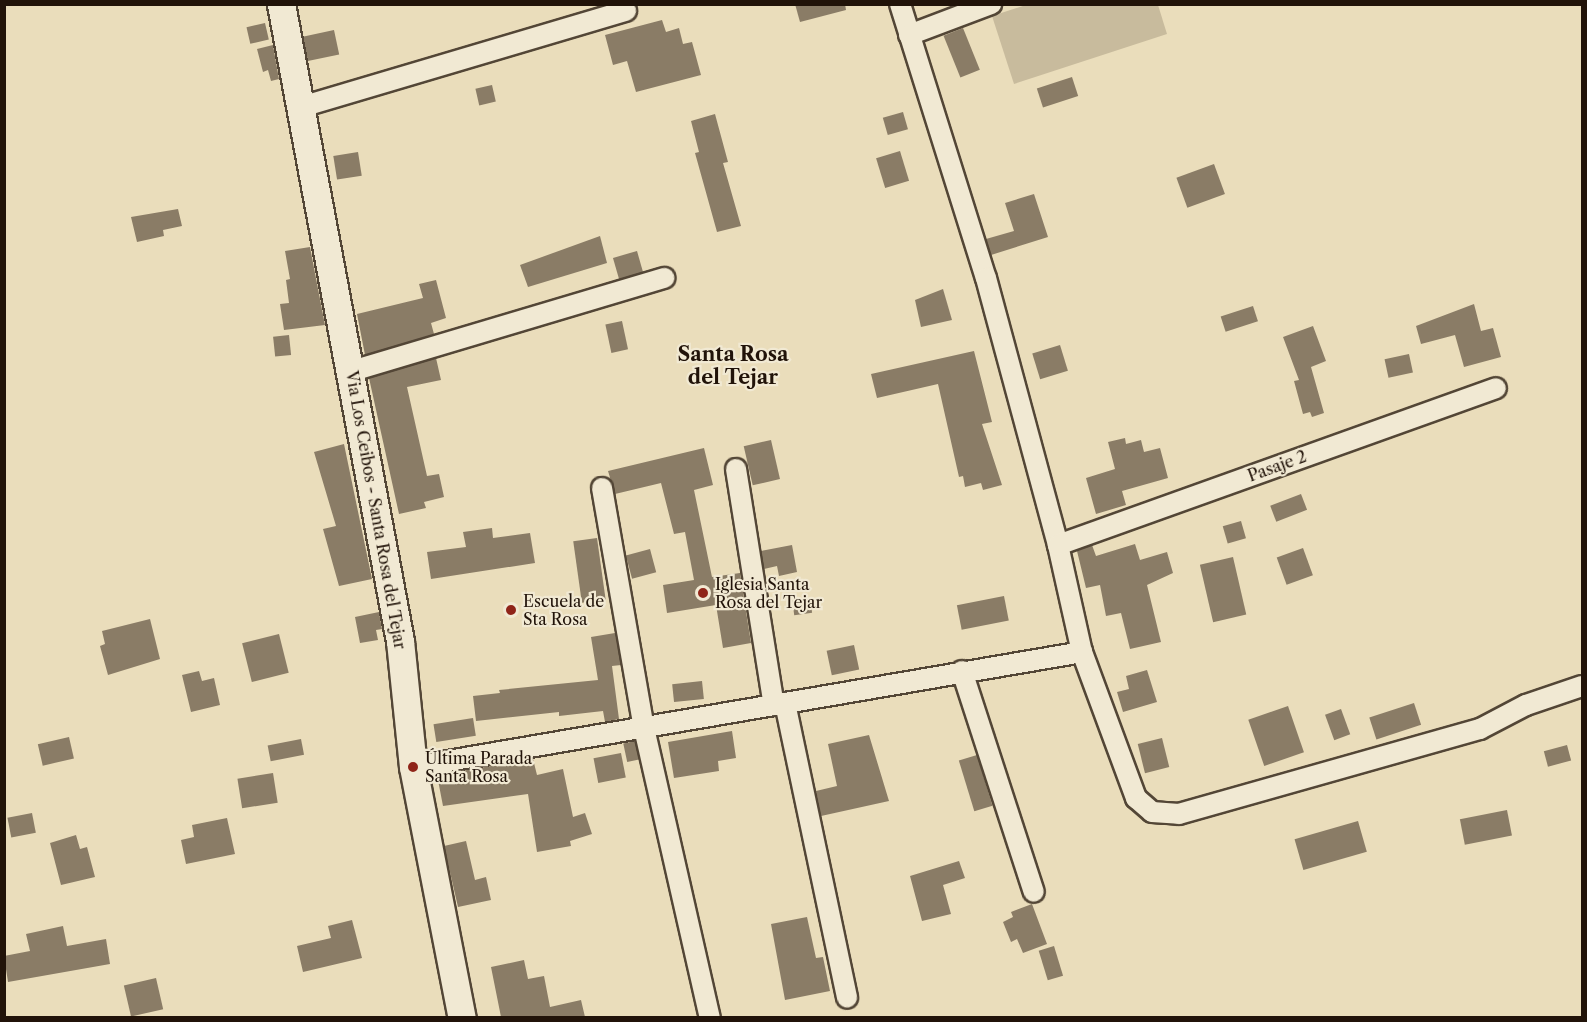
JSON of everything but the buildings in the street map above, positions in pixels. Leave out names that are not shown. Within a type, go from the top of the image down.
[{"type":"main road","name":"Via Los Ceibos - Santa Rosa del Tejar","points":[[281,4],[352,371],[400,641],[413,767],[462,1017]]},
{"type":"street","points":[[900,4],[986,278],[1058,545],[1082,652],[1136,798],[1152,812],[1179,814],[1480,729],[1526,705],[1582,686]]},
{"type":"street","points":[[909,35],[991,4]]},
{"type":"street","points":[[301,107],[626,11]]},
{"type":"street","points":[[352,371],[664,278]]},
{"type":"street","name":"Pasaje 2","points":[[1058,545],[1496,388]]},
{"type":"street","points":[[736,469],[780,704],[847,998]]},
{"type":"street","points":[[602,488],[644,728],[710,1017]]},
{"type":"street","points":[[413,767],[1082,652]]},
{"type":"street","points":[[962,671],[1034,892]]},
{"type":"shaded area","points":[[1026,5],[1158,5],[1167,34],[1014,84],[992,16]]},
{"type":"place","name":"Iglesia Santa Rosa del Tejar","points":[[703,593]]},
{"type":"place","name":"Escuela de Sta Rosa","points":[[511,610]]},
{"type":"place","name":"Última Parada Santa Rosa","points":[[413,767]]},
{"type":"district","name":"Santa Rosa del Tejar","points":[[733,366]]}]
